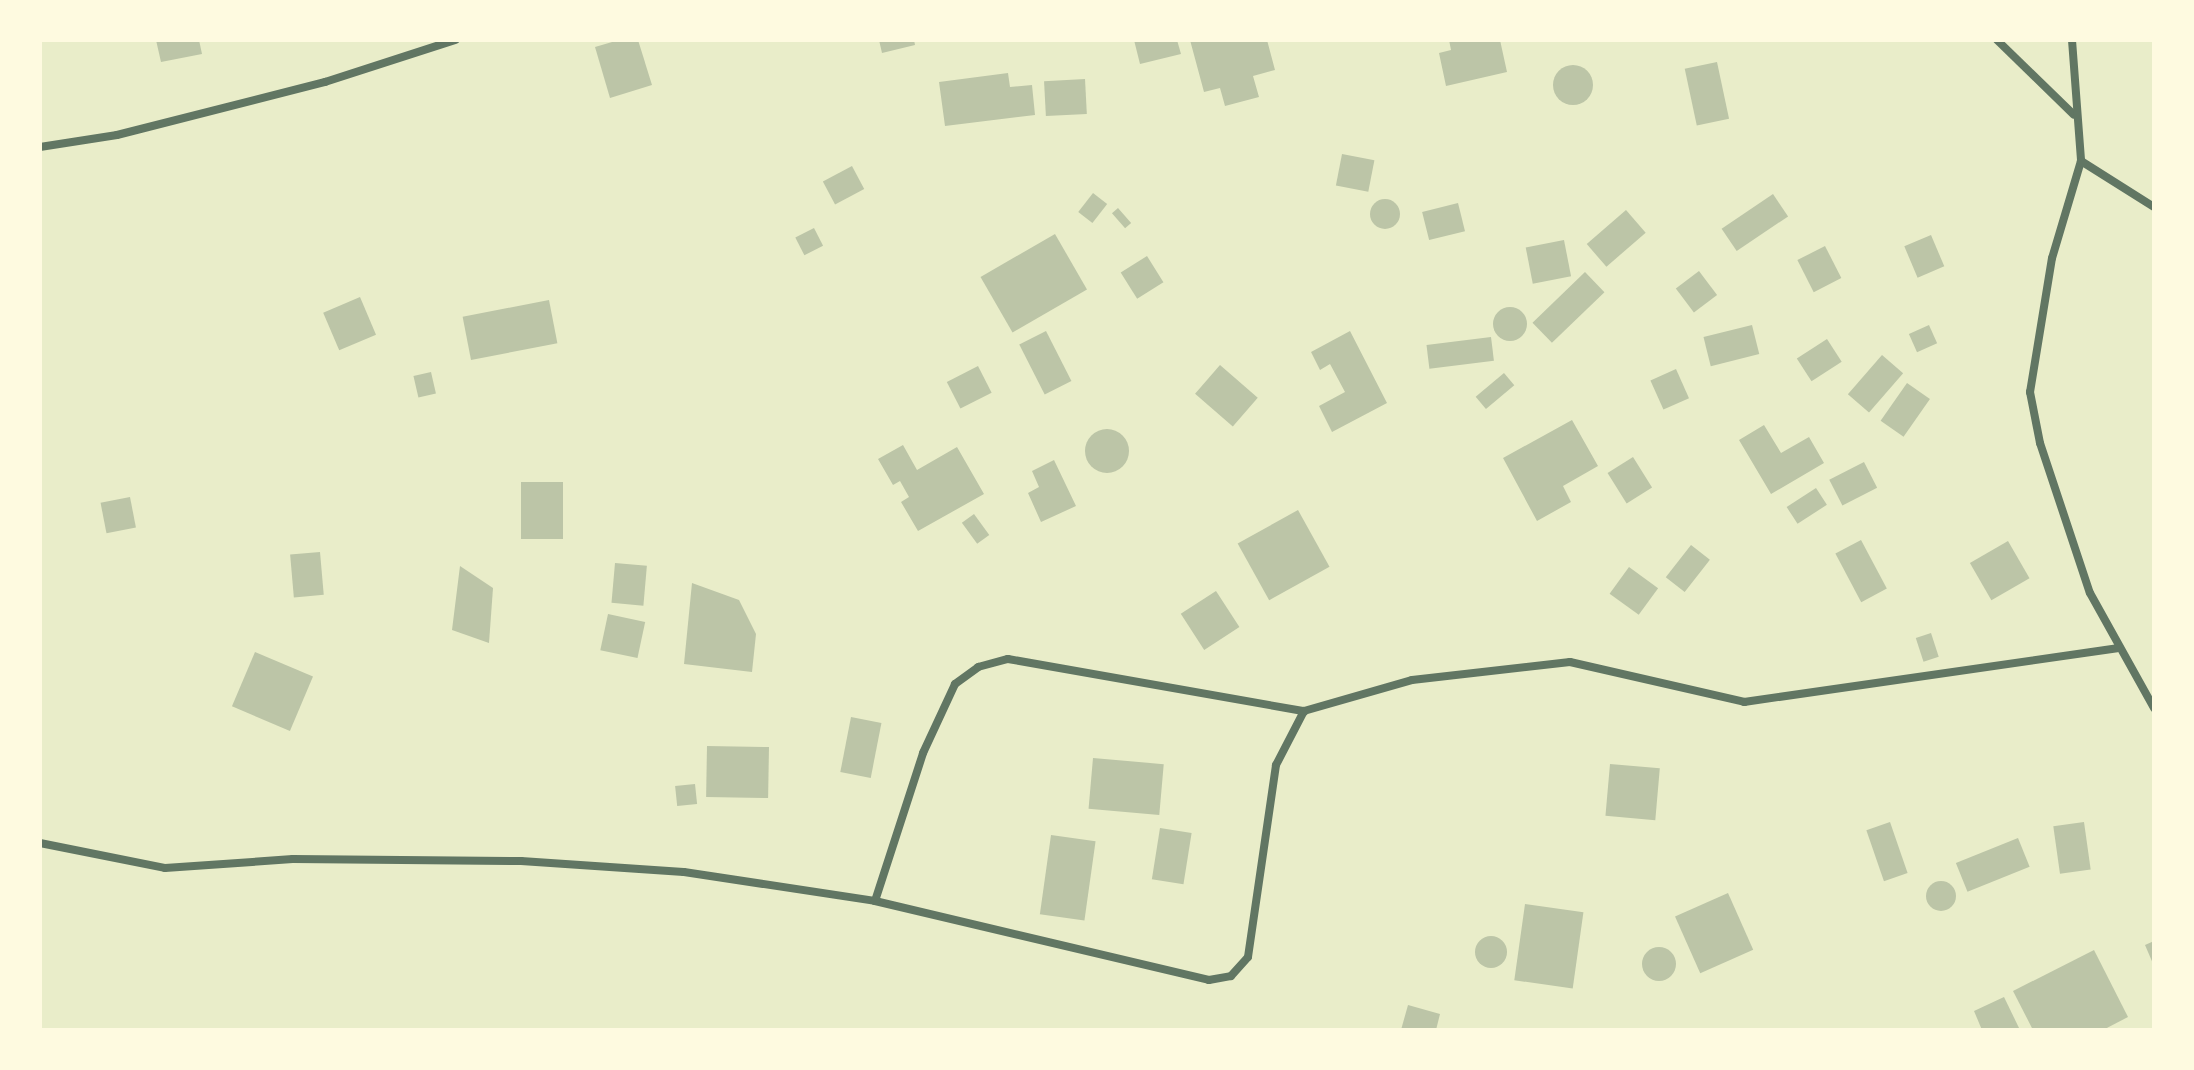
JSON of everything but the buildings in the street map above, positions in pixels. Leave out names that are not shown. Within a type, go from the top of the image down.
[{"type":"street","points":[[40,147],[117,135],[325,82],[455,40]]},
{"type":"street","points":[[1997,40],[2075,116]]},
{"type":"street","points":[[2072,40],[2075,116],[2081,161],[2052,258],[2030,392],[2040,443],[2090,593],[2117,648],[2154,708]]},
{"type":"street","points":[[2081,161],[2154,207]]},
{"type":"street","points":[[875,901],[923,753],[955,684],[978,667],[1008,659],[1304,711],[1412,680],[1570,662],[1744,702],[2117,648]]},
{"type":"street","points":[[40,843],[165,868],[293,859],[521,861],[684,872],[875,901],[1209,980],[1231,976],[1248,957],[1276,765],[1304,711]]}]
